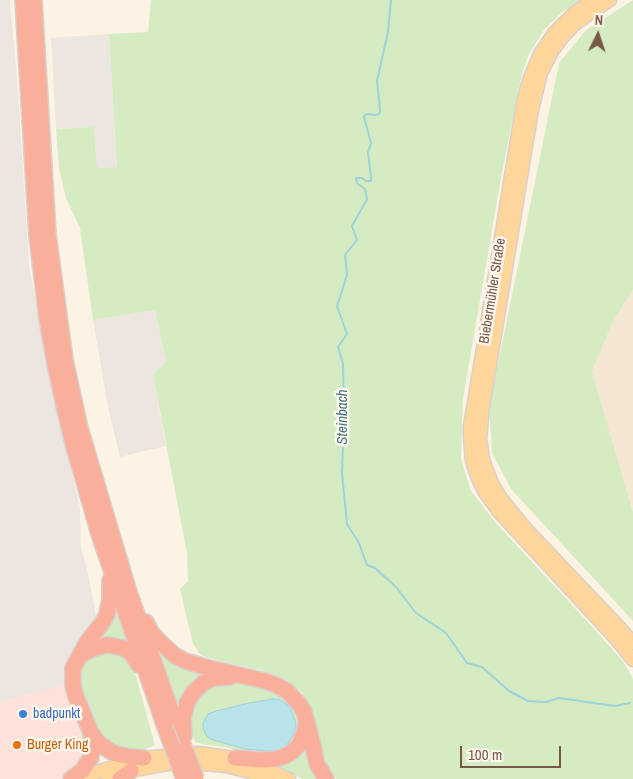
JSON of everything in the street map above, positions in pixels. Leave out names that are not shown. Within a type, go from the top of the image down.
[{"type":"highway","points":[[23,0],[38,236],[47,319],[65,410],[99,534],[149,680]]},
{"type":"highway","points":[[34,0],[48,234],[65,360],[80,428],[129,592],[175,727],[196,779]]},
{"type":"highway","points":[[108,563],[110,599],[107,614],[87,642],[73,668],[73,685],[91,733],[99,743],[110,751],[123,756],[144,758]]},
{"type":"highway","points":[[129,592],[151,632],[174,654],[185,661],[265,681],[287,691],[300,705],[307,721],[317,764],[326,779]]},
{"type":"highway","points":[[78,659],[84,653],[106,645],[123,648],[131,653],[149,680],[175,727],[184,779]]},
{"type":"highway","points":[[175,727],[184,718],[187,703],[193,693],[203,683],[214,678],[247,676]]},
{"type":"highway","points":[[235,758],[263,760],[285,756],[299,745],[307,721]]},
{"type":"highway","points":[[71,779],[83,770],[88,763],[92,750],[91,733]]},
{"type":"main road","name":"Biebermühler Straße","points":[[594,0],[575,12],[554,33],[540,54],[529,80],[470,426],[472,461],[480,484],[498,511],[633,660]]},
{"type":"main road","points":[[610,0],[574,25],[553,50],[542,73],[530,119],[480,438],[486,468],[492,484],[503,502],[633,644]]},
{"type":"main road","points":[[79,779],[144,758],[189,754],[219,755],[235,758],[260,766],[289,779]]},
{"type":"main road","points":[[108,779],[174,763],[208,763],[226,766],[268,779]]},
{"type":"shaded area","points":[[0,0],[10,0],[29,265],[50,379],[80,508],[81,547],[97,621],[72,652],[65,671],[65,685],[0,702]]},
{"type":"shaded area","points":[[109,34],[117,167],[97,168],[94,127],[56,129],[51,38]]},
{"type":"shaded area","points":[[633,290],[633,512],[592,372],[613,321]]},
{"type":"shaded area","points":[[155,310],[166,362],[153,375],[166,446],[120,457],[108,407],[93,320]]},
{"type":"shaded area","points":[[65,685],[86,734],[109,779],[0,779],[0,702]]},
{"type":"green space","points":[[151,0],[580,0],[561,13],[544,30],[528,56],[521,78],[502,172],[463,399],[461,459],[471,491],[496,523],[623,661],[633,679],[633,779],[336,779],[330,771],[320,745],[311,708],[301,692],[287,680],[261,670],[201,655],[193,644],[180,589],[188,581],[187,554],[153,374],[166,362],[155,310],[93,320],[80,228],[66,198],[59,169],[56,129],[94,127],[97,168],[117,167],[109,34],[148,32]]},
{"type":"green space","points":[[633,0],[633,290],[613,321],[592,372],[633,512],[633,621],[511,489],[492,453],[489,408],[559,63],[586,30]]},
{"type":"green space","points":[[115,604],[130,648],[97,643]]},
{"type":"green space","points":[[156,645],[216,674],[180,714]]},
{"type":"green space","points":[[115,650],[129,660],[134,669],[155,745],[146,749],[136,751],[121,750],[99,737],[80,689],[80,670],[85,659],[92,652]]},
{"type":"green space","points":[[231,680],[264,685],[285,698],[298,715],[299,723],[298,733],[290,747],[272,755],[195,742],[190,728],[190,708],[206,686]]},
{"type":"green space","points":[[304,745],[323,779],[302,779],[271,764]]},
{"type":"water","points":[[279,699],[290,707],[296,723],[293,736],[289,742],[276,751],[246,749],[210,739],[203,729],[203,723],[208,714]]},
{"type":"waterway","name":"Steinbach","points":[[391,0],[388,32],[377,81],[380,113],[377,115],[366,114],[364,117],[371,143],[368,152],[371,181],[356,178],[357,183],[365,189],[367,199],[352,226],[357,240],[345,255],[347,275],[337,306],[347,334],[338,347],[343,364],[342,473],[347,524],[359,543],[367,565],[375,568],[396,587],[416,613],[446,633],[467,663],[482,667],[509,691],[528,701],[546,702],[559,698],[615,706],[630,703]]},
{"type":"place","name":"badpunkt","points":[[23,714]]},
{"type":"place","name":"Burger King","points":[[17,745]]}]
